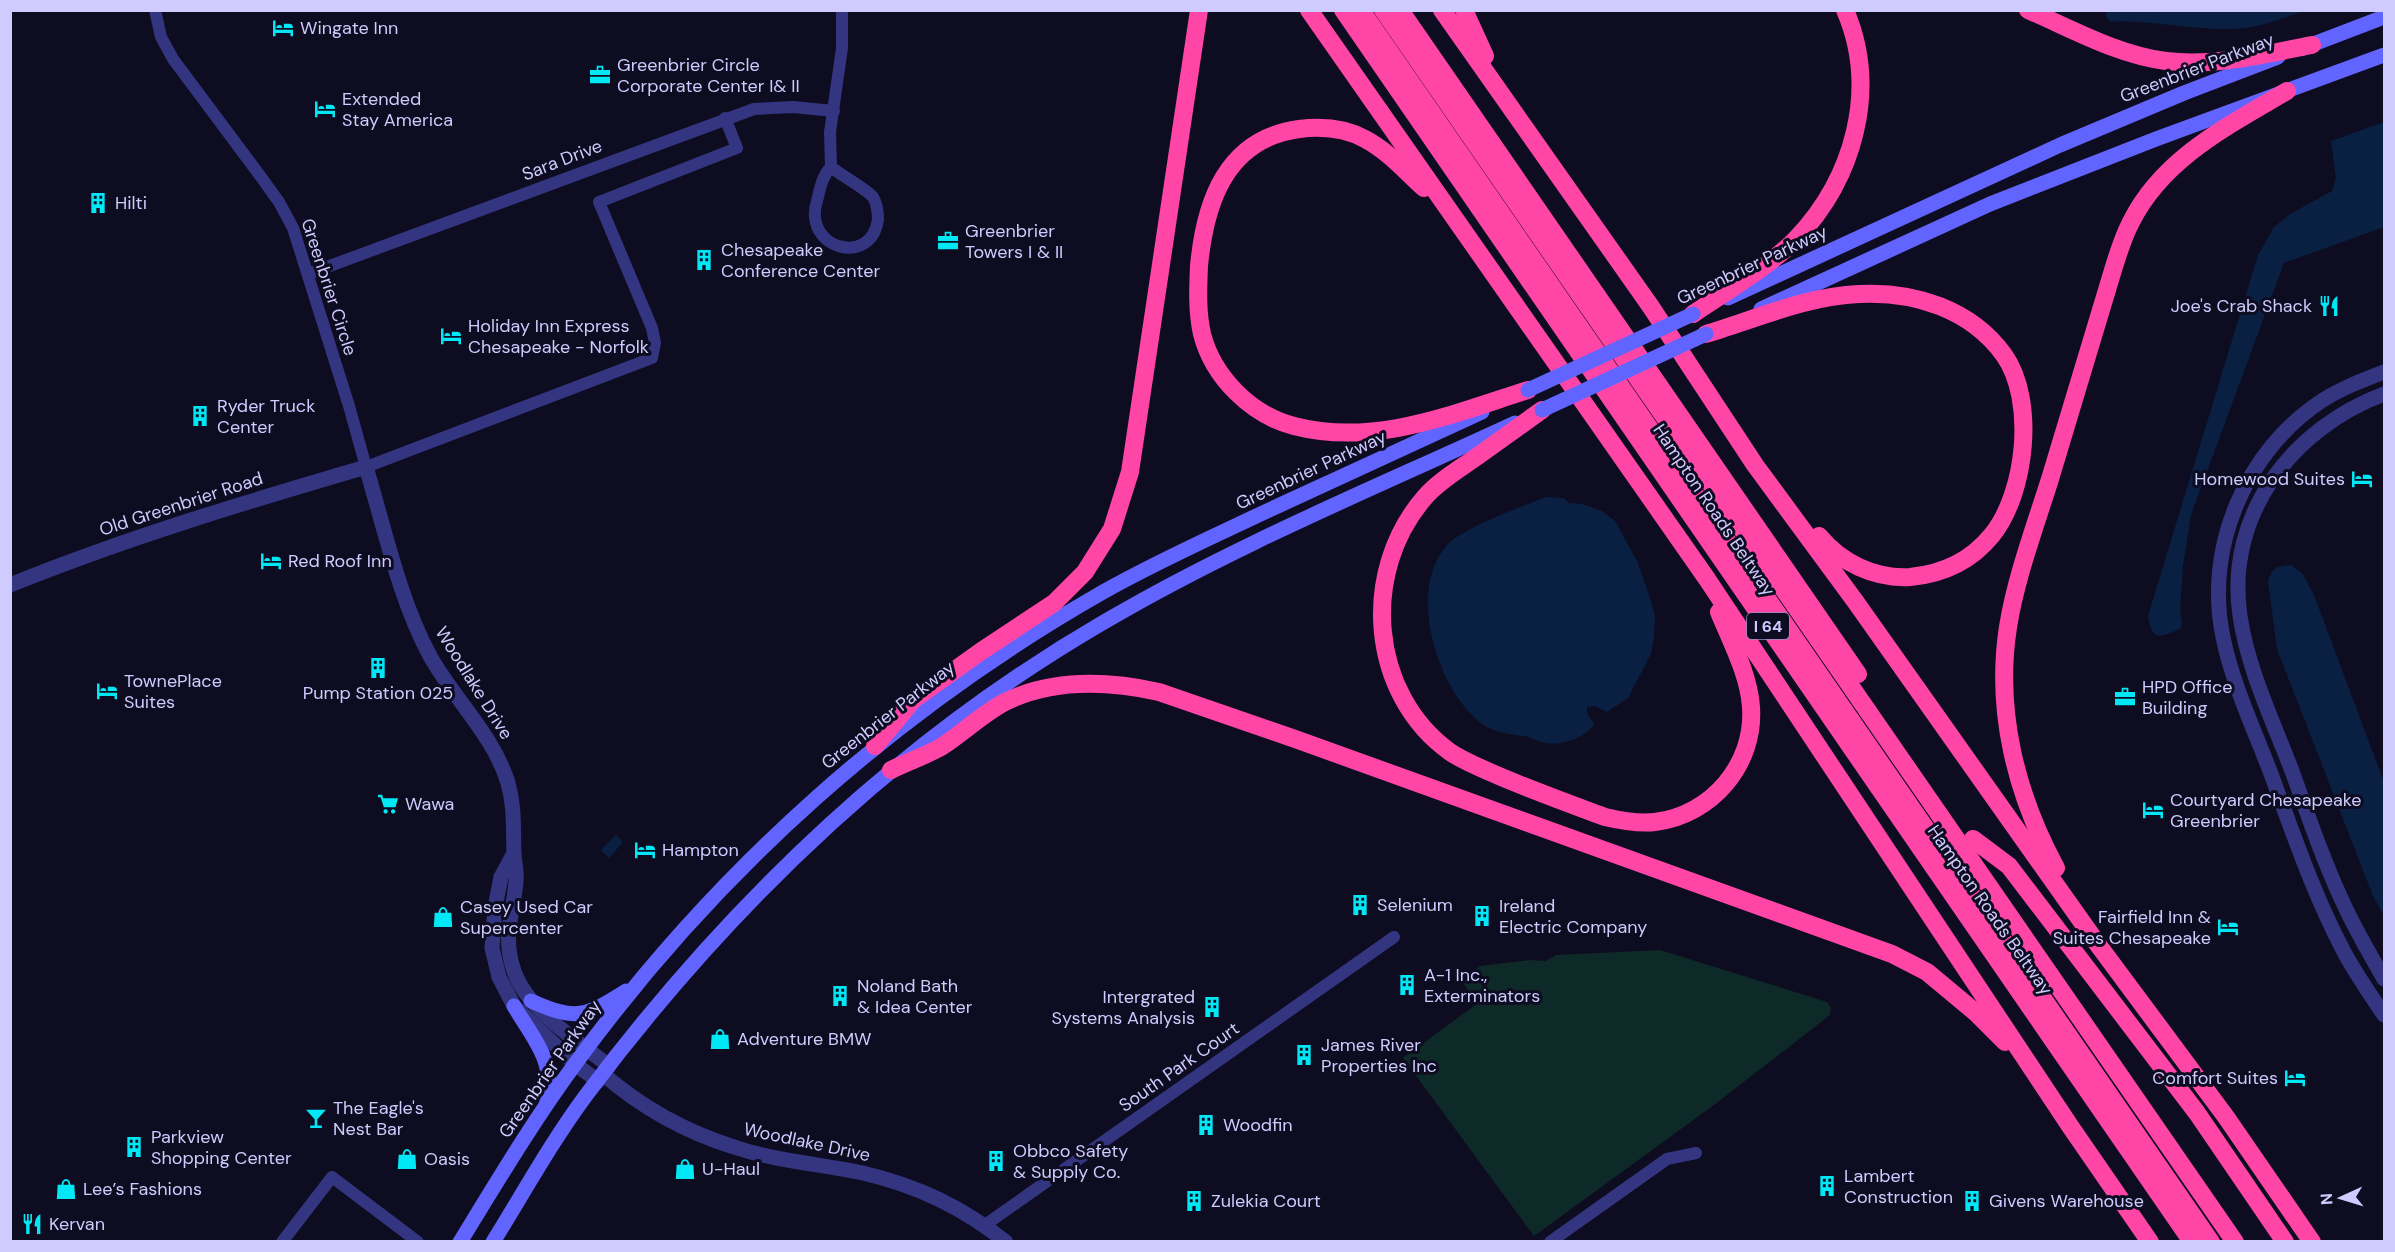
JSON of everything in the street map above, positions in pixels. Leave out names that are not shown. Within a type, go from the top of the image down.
[{"type":"highway","points":[[875,746],[913,700],[1054,603],[1085,572],[1112,529],[1130,472],[1199,10]]},
{"type":"highway","points":[[1309,10],[1707,579],[2070,1126],[2150,1242]]},
{"type":"highway","name":"Hampton Roads Beltway","points":[[1343,10],[2192,1242]]},
{"type":"highway","points":[[1361,10],[2211,1242]]},
{"type":"highway","points":[[1383,10],[1769,570],[1939,810],[2235,1242]]},
{"type":"highway","name":"Hampton Roads Beltway","points":[[1400,10],[1973,839],[2248,1242]]},
{"type":"highway","points":[[1442,10],[1534,144],[1651,307],[1730,430],[1855,601],[2098,946],[2226,1117],[2312,1242]]},
{"type":"highway","points":[[1464,10],[1474,35],[1534,144]]},
{"type":"highway","points":[[1693,314],[1795,240],[1812,221],[1843,171],[1857,130],[1860,99],[1857,49],[1845,10]]},
{"type":"highway","points":[[2028,10],[2116,47],[2165,61],[2190,63],[2239,59],[2312,45]]},
{"type":"highway","points":[[2098,946],[2042,842],[2016,773],[2006,718],[2004,688],[2004,657],[2016,592],[2113,270],[2131,222],[2147,195],[2179,161],[2217,133],[2287,91]]},
{"type":"highway","points":[[1450,212],[1381,149],[1351,133],[1312,127],[1288,130],[1263,141],[1251,148],[1226,171],[1208,211],[1200,251],[1198,282],[1200,324],[1205,344],[1222,375],[1249,404],[1276,420],[1317,431],[1344,434],[1386,431],[1427,422],[1528,390]]},
{"type":"highway","points":[[1706,334],[1809,302],[1842,295],[1882,294],[1930,302],[1964,317],[1991,339],[2005,356],[2015,377],[2023,410],[2023,448],[2014,490],[2005,514],[1993,535],[1954,567],[1918,576],[1891,577],[1869,572],[1834,551],[1821,538],[1772,472],[1730,430]]},
{"type":"highway","points":[[1542,410],[1455,471],[1426,496],[1405,525],[1391,556],[1386,575],[1382,610],[1385,655],[1398,689],[1426,732],[1452,753],[1474,765],[1605,817],[1626,822],[1655,822],[1690,812],[1716,795],[1734,773],[1743,758],[1751,724],[1748,689],[1707,579]]},
{"type":"highway","points":[[891,770],[940,747],[1004,703],[1035,691],[1065,686],[1101,684],[1138,687],[1159,692],[1892,954],[1927,972],[1975,1012],[2014,1053],[2070,1126]]},
{"type":"highway","points":[[1973,839],[2009,866],[2197,1113],[2285,1242]]},
{"type":"main road","name":"Greenbrier Parkway","points":[[460,1242],[546,1106],[586,1048],[638,983],[700,912],[756,854],[834,781],[932,701],[987,663],[1104,591],[1185,550],[1528,390],[2060,145],[2184,93],[2385,16]]},
{"type":"main road","points":[[493,1242],[548,1152],[603,1074],[674,984],[747,904],[829,823],[891,770],[1006,684],[1140,601],[1261,540],[1990,204],[2156,139],[2385,55]]},
{"type":"main road","points":[[531,1001],[555,1012],[575,1015],[600,1007],[638,983]]},
{"type":"main road","points":[[514,1006],[548,1067],[550,1084],[546,1106]]},
{"type":"street","name":"Greenbrier Circle","points":[[155,10],[161,37],[173,59],[285,212],[293,228],[366,467]]},
{"type":"street","points":[[831,167],[845,179],[867,191],[876,203],[878,213],[876,230],[867,242],[860,245],[849,247],[832,244],[816,227],[816,206],[825,173],[831,167],[830,132],[842,48],[842,10]]},
{"type":"street","name":"Sara Drive","points":[[308,274],[754,109],[793,107],[834,111]]},
{"type":"street","points":[[366,467],[652,358],[655,343],[652,328],[599,202],[737,148],[725,118]]},
{"type":"street","points":[[2385,372],[2342,389],[2324,400],[2290,426],[2262,457],[2241,494],[2226,533],[2218,595],[2223,638],[2228,657],[2309,875],[2344,952],[2385,1015]]},
{"type":"street","points":[[2385,394],[2355,406],[2320,428],[2289,457],[2276,473],[2265,491],[2248,531],[2241,561],[2239,593],[2240,613],[2248,654],[2302,800],[2346,910],[2385,979]]},
{"type":"street","name":"Old Greenbrier Road","points":[[10,585],[85,556],[193,520],[366,467]]},
{"type":"street","name":"Woodlake Drive","points":[[366,467],[413,618],[430,656],[495,753],[507,780],[514,810],[516,882],[510,910],[508,946],[514,972],[531,1001],[586,1048],[603,1074],[622,1091],[649,1108],[714,1140],[745,1150],[864,1174],[906,1186],[959,1208],[1006,1242]]},
{"type":"street","name":"Woodlake Drive","points":[[514,853],[501,877],[492,932],[492,948],[499,977],[514,1006],[575,1064],[603,1074]]},
{"type":"street","name":"South Park Court","points":[[985,1225],[1394,937]]},
{"type":"street","points":[[1550,1242],[1667,1159],[1696,1153]]},
{"type":"street","points":[[282,1242],[332,1177],[418,1242]]},
{"type":"green space","points":[[1660,950],[1827,1002],[1831,1008],[1830,1015],[1718,1102],[1534,1236],[1403,1058],[1478,1003],[1462,982],[1480,966],[1531,960],[1545,961],[1556,955]]},
{"type":"water","points":[[2108,11],[2303,11],[2245,28],[2211,29],[2144,22],[2110,22],[2105,15]]},
{"type":"water","points":[[2384,122],[2384,227],[2284,263],[2191,515],[2183,566],[2180,629],[2158,635],[2152,630],[2148,616],[2258,255],[2274,227],[2290,214],[2332,191],[2336,178],[2331,141]]},
{"type":"water","points":[[1546,497],[1563,498],[1569,503],[1582,504],[1602,511],[1615,521],[1638,563],[1655,616],[1651,654],[1628,698],[1607,712],[1595,706],[1587,707],[1587,713],[1594,724],[1590,729],[1578,738],[1555,743],[1499,732],[1477,720],[1462,704],[1449,684],[1439,661],[1428,611],[1429,586],[1435,564],[1447,545],[1466,531]]},
{"type":"water","points":[[2291,565],[2302,573],[2314,595],[2384,782],[2384,916],[2373,896],[2277,649],[2268,581],[2276,568]]},
{"type":"water","points":[[616,835],[623,842],[609,858],[601,850]]},
{"type":"place","name":"Wingate Inn","points":[[283,28]]},
{"type":"place","name":"Greenbrier Circle Corporate Center I& II","points":[[600,75]]},
{"type":"place","name":"Extended Stay America","points":[[325,109]]},
{"type":"place","name":"Hilti","points":[[98,203]]},
{"type":"place","name":"Greenbrier Towers I & II","points":[[948,241]]},
{"type":"place","name":"Chesapeake Conference Center","points":[[704,260]]},
{"type":"place","name":"Joe's Crab Shack","points":[[2329,306]]},
{"type":"place","name":"Holiday Inn Express Chesapeake - Norfolk","points":[[451,336]]},
{"type":"place","name":"Ryder Truck Center","points":[[200,416]]},
{"type":"place","name":"Homewood Suites","points":[[2362,479]]},
{"type":"place","name":"Red Roof Inn","points":[[271,561]]},
{"type":"place","name":"Pump Station 025","points":[[378,668]]},
{"type":"place","name":"TownePlace Suites","points":[[107,691]]},
{"type":"place","name":"HPD Office Building","points":[[2125,697]]},
{"type":"place","name":"Wawa","points":[[388,804]]},
{"type":"place","name":"Courtyard Chesapeake Greenbrier","points":[[2153,810]]},
{"type":"place","name":"Hampton","points":[[645,850]]},
{"type":"place","name":"Selenium","points":[[1360,905]]},
{"type":"place","name":"Ireland Electric Company","points":[[1482,916]]},
{"type":"place","name":"Casey Used Car Supercenter","points":[[443,917]]},
{"type":"place","name":"Fairfield Inn & Suites Chesapeake","points":[[2228,927]]},
{"type":"place","name":"A-1 Inc., Exterminators","points":[[1407,985]]},
{"type":"place","name":"Noland Bath & Idea Center","points":[[840,996]]},
{"type":"place","name":"Intergrated Systems Analysis","points":[[1212,1007]]},
{"type":"place","name":"Adventure BMW","points":[[720,1039]]},
{"type":"place","name":"James River Properties Inc","points":[[1304,1055]]},
{"type":"place","name":"Comfort Suites","points":[[2295,1078]]},
{"type":"place","name":"The Eagle's Nest Bar","points":[[316,1118]]},
{"type":"place","name":"Woodfin","points":[[1206,1125]]},
{"type":"place","name":"Parkview Shopping Center","points":[[134,1147]]},
{"type":"place","name":"Oasis","points":[[407,1159]]},
{"type":"place","name":"Obbco Safety & Supply Co.","points":[[996,1161]]},
{"type":"place","name":"U-Haul","points":[[685,1169]]},
{"type":"place","name":"Lambert Construction","points":[[1827,1186]]},
{"type":"place","name":"Lee’s Fashions","points":[[66,1189]]},
{"type":"place","name":"Zulekia Court","points":[[1194,1201]]},
{"type":"place","name":"Givens Warehouse","points":[[1972,1201]]},
{"type":"place","name":"Kervan","points":[[32,1224]]}]
